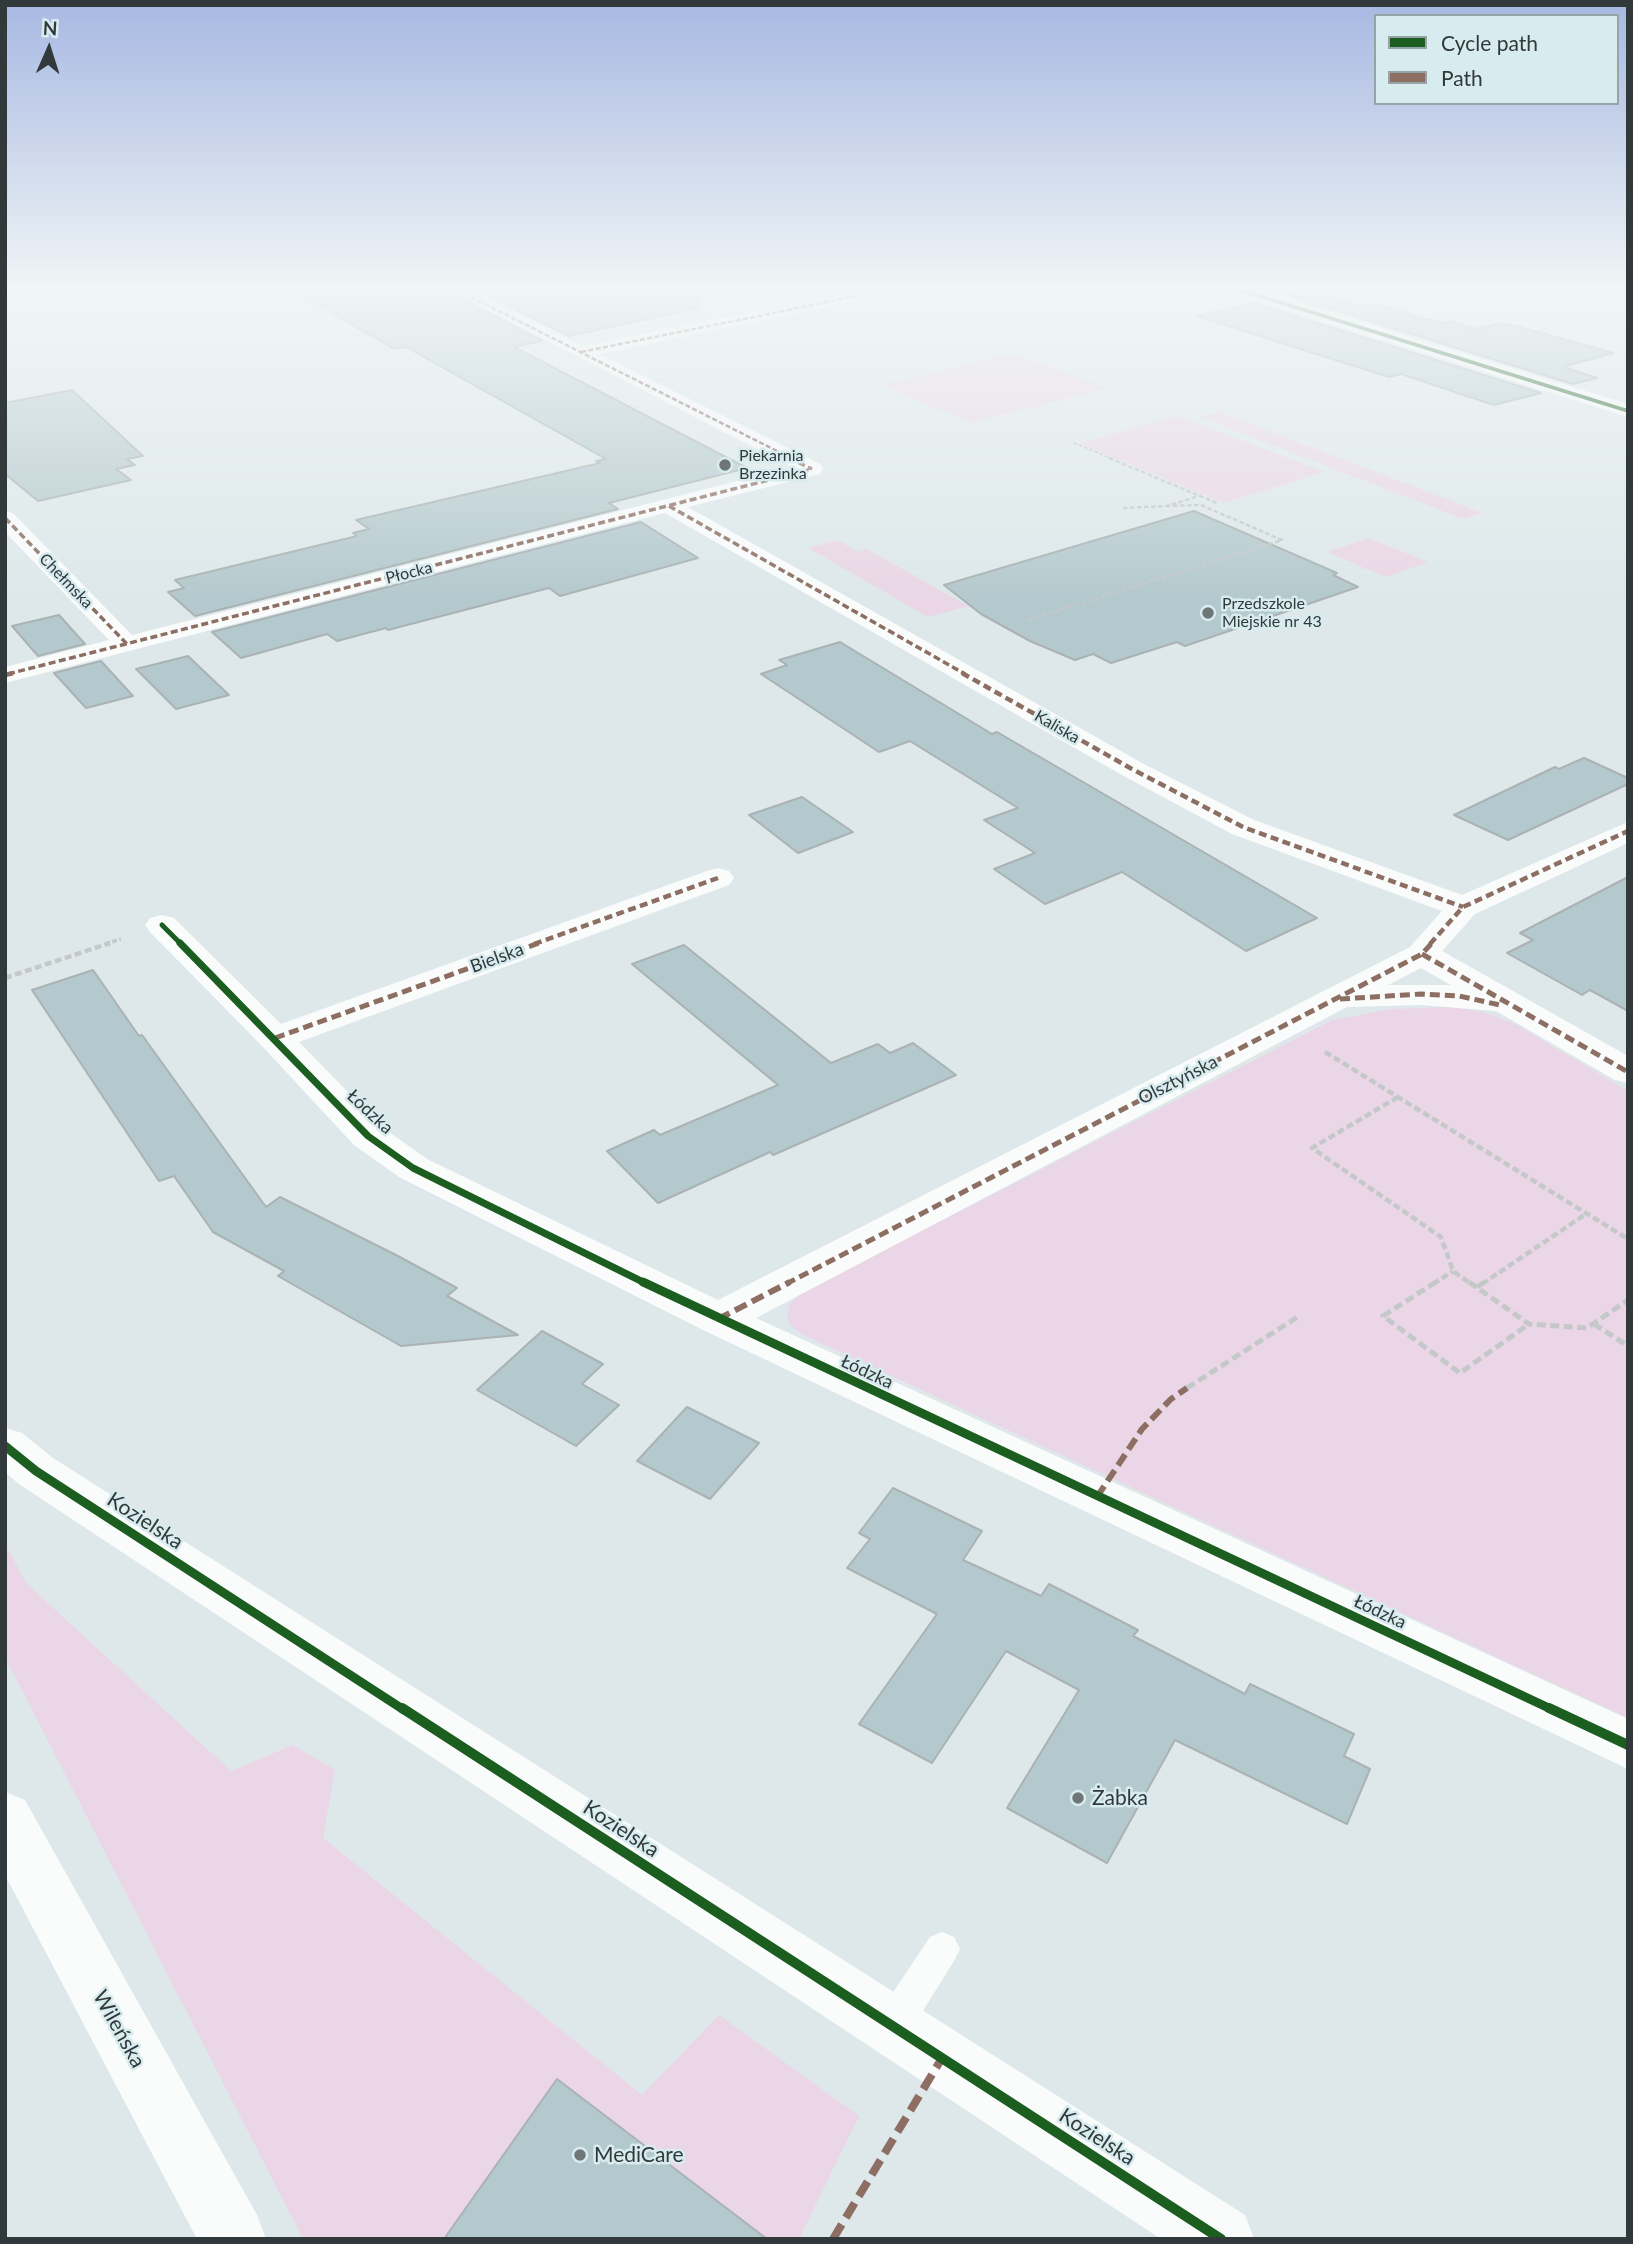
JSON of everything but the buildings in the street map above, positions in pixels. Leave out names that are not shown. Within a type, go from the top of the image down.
[{"type":"street","name":"Płocka","points":[[5,675],[812,470],[659,392]]},
{"type":"street","points":[[1566,392],[1628,411]]},
{"type":"street","name":"Kaliska","points":[[670,506],[1132,769],[1243,827],[1463,907]]},
{"type":"street","name":"Chełmska","points":[[5,519],[127,644]]},
{"type":"street","name":"Olsztyńska","points":[[718,1319],[1422,954],[1463,907],[1628,831]]},
{"type":"street","name":"Bielska","points":[[275,1038],[718,878]]},
{"type":"street","name":"Łódzka","points":[[162,925],[368,1136],[413,1168],[718,1319],[1628,1745]]},
{"type":"street","points":[[1422,954],[1628,1072]]},
{"type":"street","points":[[1333,1000],[1388,995],[1459,996],[1493,1003],[1525,1015]]},
{"type":"street","name":"Kozielska","points":[[5,1446],[36,1471],[1221,2239]]},
{"type":"street","name":"Wileńska","points":[[8,1831],[233,2239]]},
{"type":"lane","points":[[893,2025],[942,1949]]},
{"type":"path","points":[[1074,443],[1217,503]]},
{"type":"path","points":[[1167,506],[1200,496]]},
{"type":"path","points":[[1028,620],[1282,540],[1200,506],[1123,508]]},
{"type":"path","points":[[5,978],[162,925]]},
{"type":"path","points":[[1283,1025],[1628,1239]]},
{"type":"path","points":[[1398,1097],[1312,1148],[1441,1237],[1453,1271],[1529,1324],[1587,1328],[1628,1300]]},
{"type":"path","points":[[1477,1287],[1586,1213]]},
{"type":"path","points":[[1453,1271],[1383,1316],[1460,1373],[1529,1324]]},
{"type":"path","points":[[1187,1388],[1299,1316]]},
{"type":"path","points":[[1594,1324],[1628,1346]]},
{"type":"shaded area","points":[[897,392],[1094,392],[972,423]]},
{"type":"shaded area","points":[[1220,412],[1483,513],[1463,519],[1201,417]]},
{"type":"shaded area","points":[[1178,416],[1324,472],[1223,503],[1079,443]]},
{"type":"shaded area","points":[[1369,538],[1428,562],[1386,577],[1327,552]]},
{"type":"shaded area","points":[[838,540],[858,552],[867,549],[968,606],[928,617],[808,548]]},
{"type":"shaded area","points":[[1450,1007],[1484,1012],[1515,1024],[1628,1091],[1628,1718],[803,1335],[791,1326],[787,1316],[789,1305],[801,1293],[1332,1020],[1392,1009]]},
{"type":"shaded area","points":[[5,1543],[26,1583],[231,1771],[293,1745],[335,1770],[323,1838],[642,2095],[719,2015],[859,2116],[799,2239],[303,2239],[5,1657]]},
{"type":"marked path","points":[[659,392],[812,469]]},
{"type":"marked path","points":[[5,675],[812,469]]},
{"type":"marked path","points":[[669,506],[1132,769],[1243,827],[1463,907]]},
{"type":"marked path","points":[[5,518],[127,644]]},
{"type":"marked path","points":[[718,1319],[1422,954],[1463,907],[1628,831]]},
{"type":"marked path","points":[[275,1038],[718,878]]},
{"type":"marked path","points":[[1422,954],[1628,1072]]},
{"type":"marked path","points":[[1340,999],[1421,994],[1459,996],[1500,1005]]},
{"type":"marked path","points":[[1097,1497],[1142,1429],[1171,1399],[1187,1388]]},
{"type":"marked path","points":[[833,2239],[942,2058]]},
{"type":"cycle path","points":[[1566,392],[1628,411]]},
{"type":"cycle path","points":[[162,925],[368,1136],[413,1168],[718,1319],[1628,1745]]},
{"type":"cycle path","points":[[5,1446],[36,1471],[1221,2239]]},
{"type":"place","name":"Piekarnia Brzezinka","points":[[725,465]]},
{"type":"place","name":"Przedszkole Miejskie nr 43","points":[[1208,613]]},
{"type":"place","name":"Żabka","points":[[1078,1798]]},
{"type":"place","name":"MediCare","points":[[580,2155]]}]
